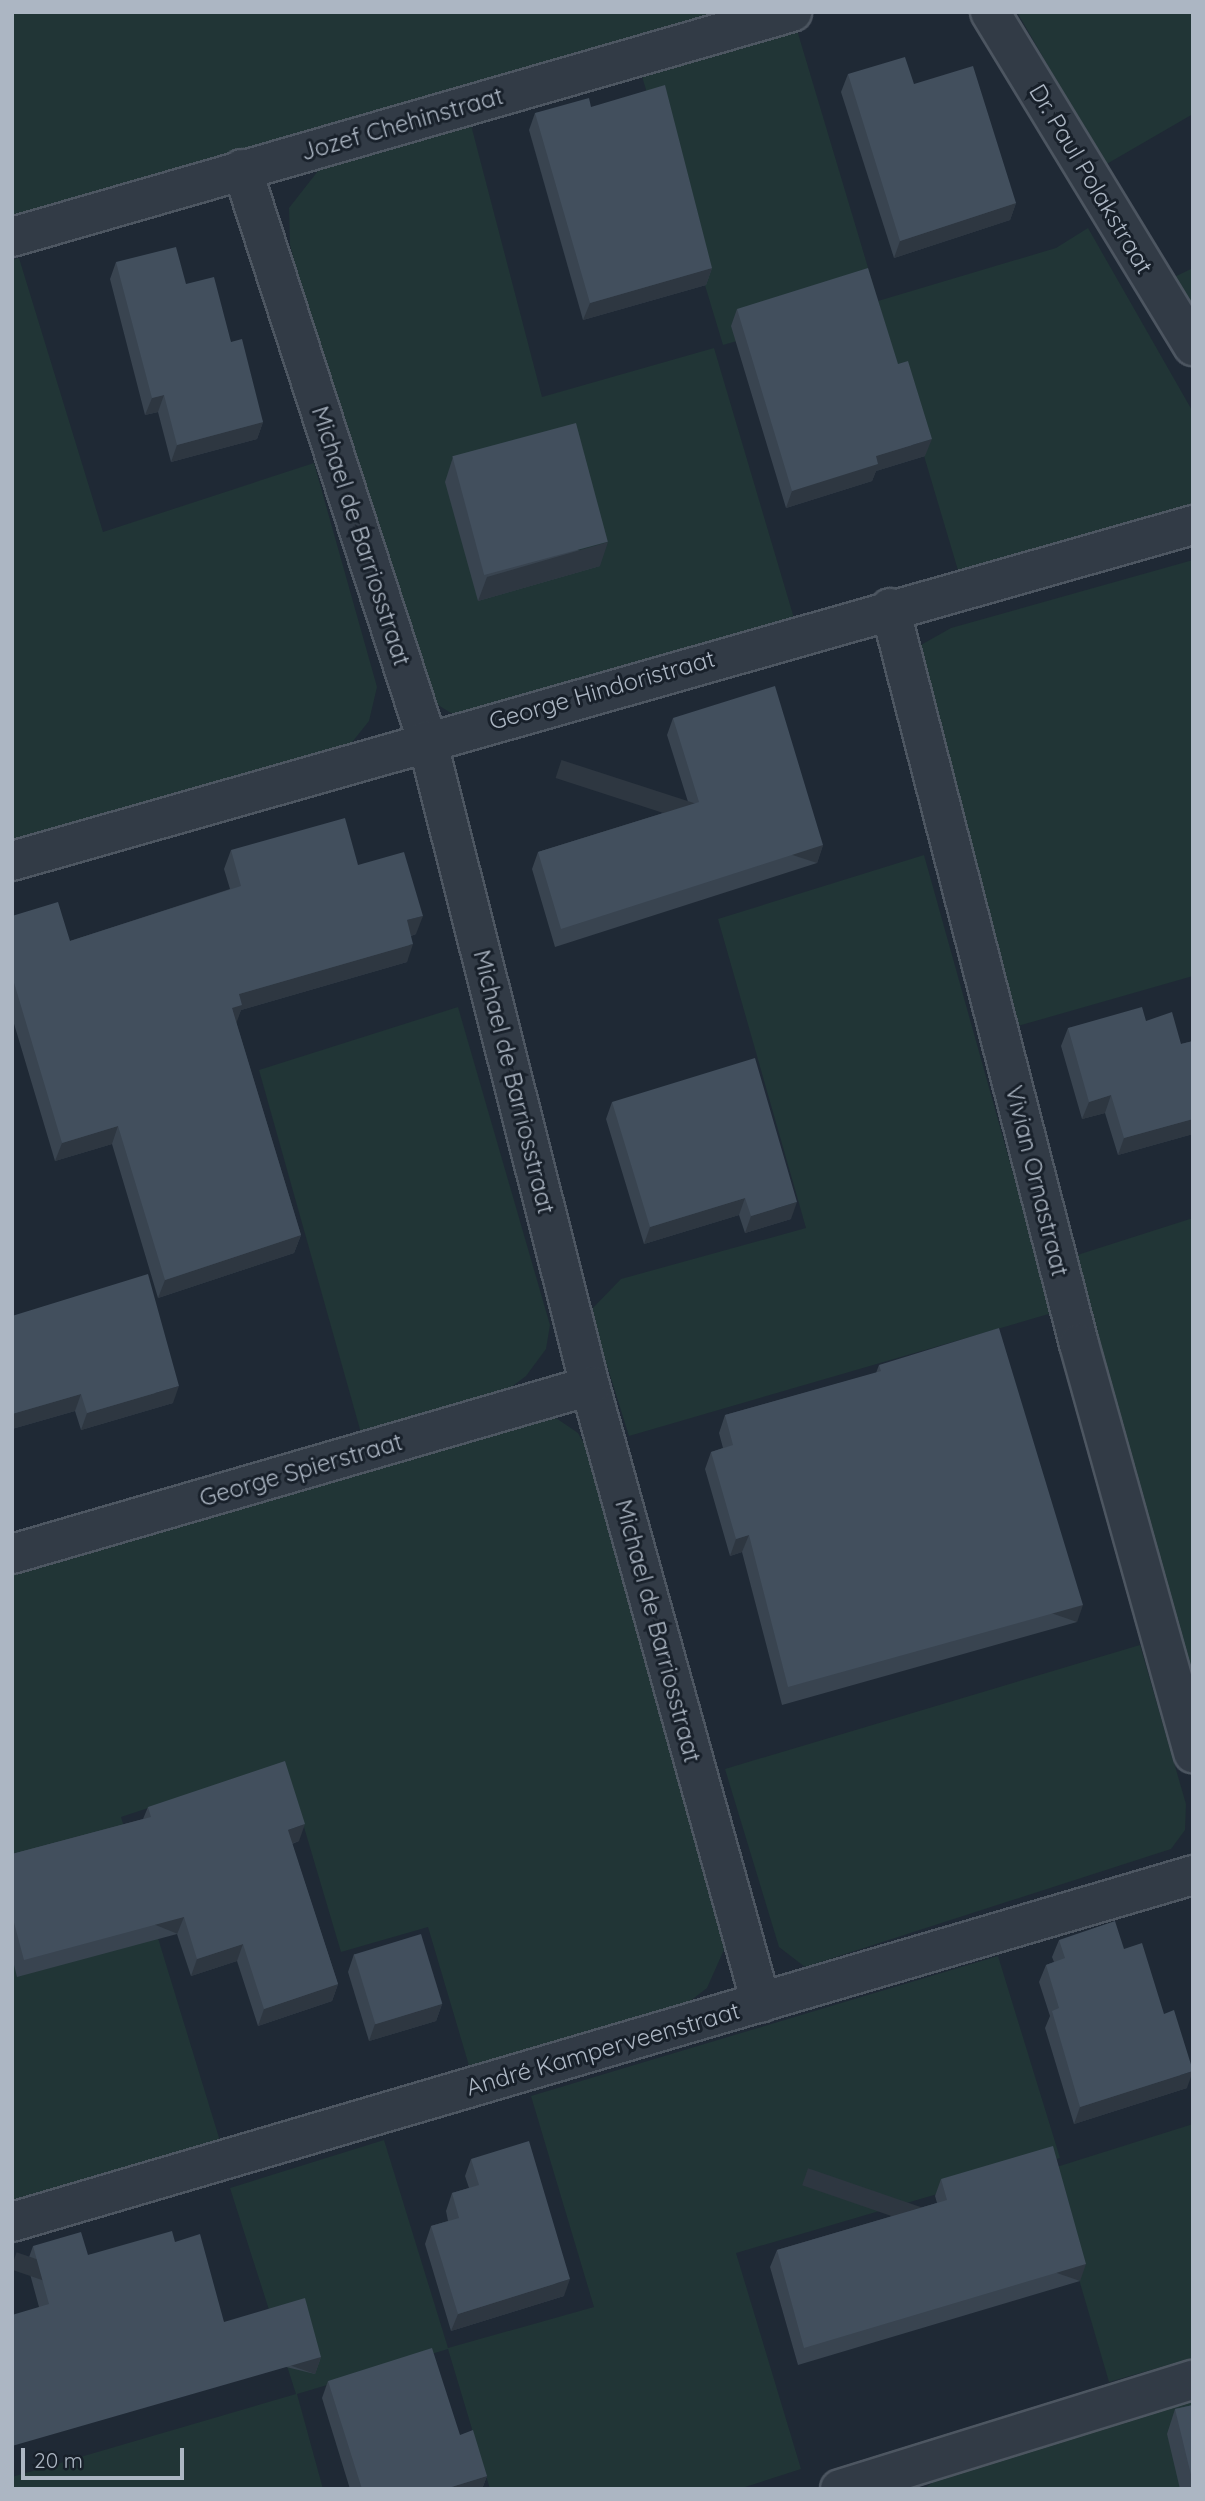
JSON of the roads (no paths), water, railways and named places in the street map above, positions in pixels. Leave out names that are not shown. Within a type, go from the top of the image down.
[{"type":"street","name":"Jozef Chehinstraat","points":[[12,237],[792,12]]},
{"type":"street","name":"Dr. Paul Polakstraat","points":[[990,12],[1193,346]]},
{"type":"street","name":"Michael de Barriosstraat","points":[[242,169],[427,740],[590,1386],[761,2003]]},
{"type":"street","name":"George Hindoristraat","points":[[12,861],[890,608],[1193,525]]},
{"type":"street","name":"Vivian Ornastraat","points":[[890,608],[1079,1343],[1193,1753]]},
{"type":"street","name":"George Spierstraat","points":[[12,1554],[590,1386]]},
{"type":"street","name":"André Kamperveenstraat","points":[[12,2222],[1193,1875]]},
{"type":"street","points":[[840,2489],[900,2481],[1193,2380]]}]
